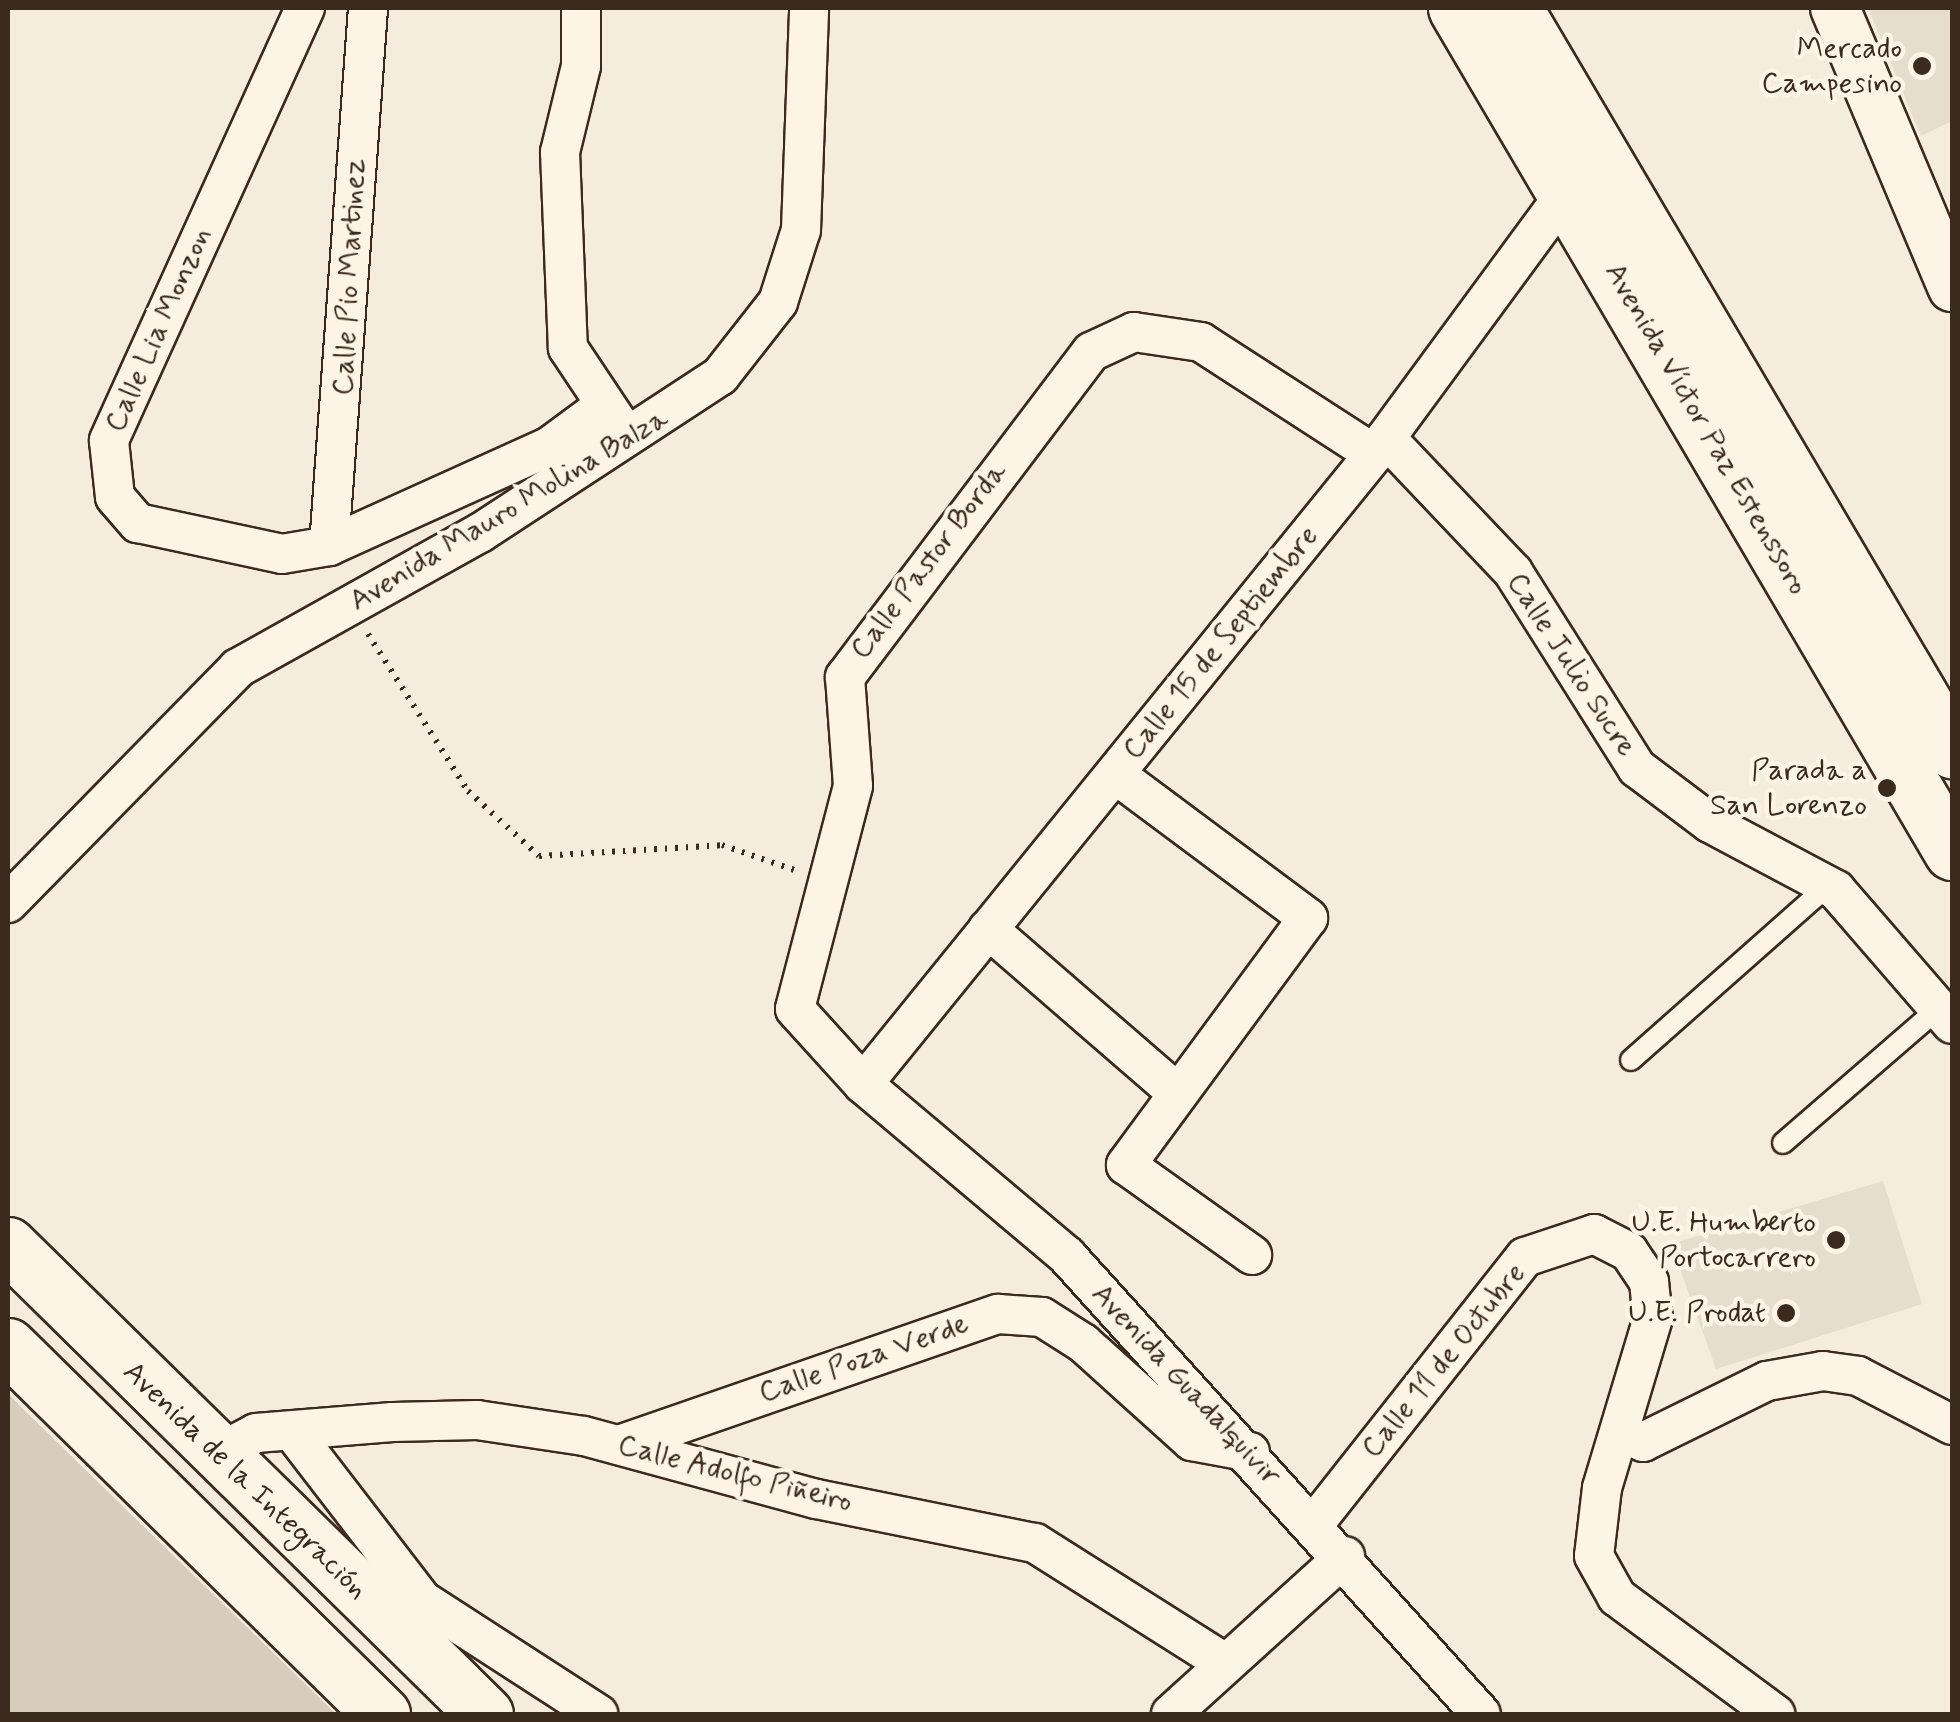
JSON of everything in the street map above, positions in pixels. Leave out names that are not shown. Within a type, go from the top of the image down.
[{"type":"main road","name":"Avenida Víctor Paz Estenssoro","points":[[1456,8],[1952,852]]},
{"type":"main road","name":"Avenida Víctor Paz Estenssoro","points":[[1514,8],[1952,750]]},
{"type":"main road","name":"Avenida de la Integración","points":[[8,1245],[214,1455],[485,1714]]},
{"type":"main road","points":[[8,1346],[382,1714]]},
{"type":"main road","points":[[178,1511],[198,1517],[226,1502],[231,1481],[214,1455]]},
{"type":"street","name":"Calle Lia Monzon","points":[[305,8],[105,466],[115,497],[138,523],[282,554],[329,546],[550,446],[600,409]]},
{"type":"street","name":"Calle Pio Martinez","points":[[329,546],[368,8]]},
{"type":"street","points":[[582,8],[559,199],[568,348],[600,409],[636,437]]},
{"type":"street","name":"Avenida Mauro Molina Balza","points":[[8,903],[238,668],[351,608],[636,437],[720,376],[778,302],[810,156],[810,8]]},
{"type":"street","points":[[1836,8],[1952,287]]},
{"type":"street","name":"Calle 15 de Septiembre","points":[[863,1084],[1380,446],[1567,191]]},
{"type":"street","name":"Calle Pastor Borda","points":[[863,1084],[796,1009],[832,884],[853,786],[845,677],[1090,352],[1134,332],[1201,342],[1380,446]]},
{"type":"street","name":"Calle Julio Sucre","points":[[1380,446],[1513,572],[1637,768],[1710,823],[1828,886],[1946,1016]]},
{"type":"street","points":[[1116,774],[1308,918],[1126,1165],[1252,1255]]},
{"type":"street","points":[[988,930],[1177,1093]]},
{"type":"street","name":"Avenida Guadalquivir","points":[[863,1084],[1067,1256],[1346,1556],[1482,1714]]},
{"type":"street","name":"Calle 11 de Octubre","points":[[1314,1524],[1525,1257],[1560,1238],[1594,1234],[1629,1252],[1650,1282],[1646,1363],[1621,1433],[1594,1556],[1618,1597],[1775,1714]]},
{"type":"street","name":"Calle Poza Verde","points":[[619,1445],[998,1314],[1042,1317],[1084,1343],[1192,1441],[1250,1452]]},
{"type":"street","points":[[1621,1433],[1643,1442],[1767,1381],[1822,1371],[1858,1376],[1952,1425]]},
{"type":"street","name":"Calle Adolfo Piñeiro","points":[[214,1455],[256,1433],[476,1420],[619,1445],[816,1499],[1036,1542],[1225,1664]]},
{"type":"street","points":[[292,1431],[422,1600],[598,1714]]},
{"type":"street","points":[[1172,1714],[1346,1556]]},
{"type":"lane","points":[[1631,1060],[1828,886]]},
{"type":"lane","points":[[1783,1144],[1946,1016]]},
{"type":"path","points":[[351,608],[468,792],[540,856],[722,844],[832,884]]},
{"type":"shaded area","name":"Mercado Campesino","points":[[1868,8],[1952,8],[1952,121],[1921,136]]},
{"type":"shaded area","points":[[1883,1181],[1922,1304],[1716,1369],[1671,1244]]},
{"type":"shaded area","points":[[8,1393],[21,1407],[336,1714],[8,1714]]},
{"type":"place","name":"Mercado Campesino","points":[[1922,66]]},
{"type":"place","name":"Parada a San Lorenzo","points":[[1887,788]]},
{"type":"place","name":"U.E. Humberto Portocarrero","points":[[1836,1240]]},
{"type":"place","name":"U.E. Prodat","points":[[1786,1313]]}]
